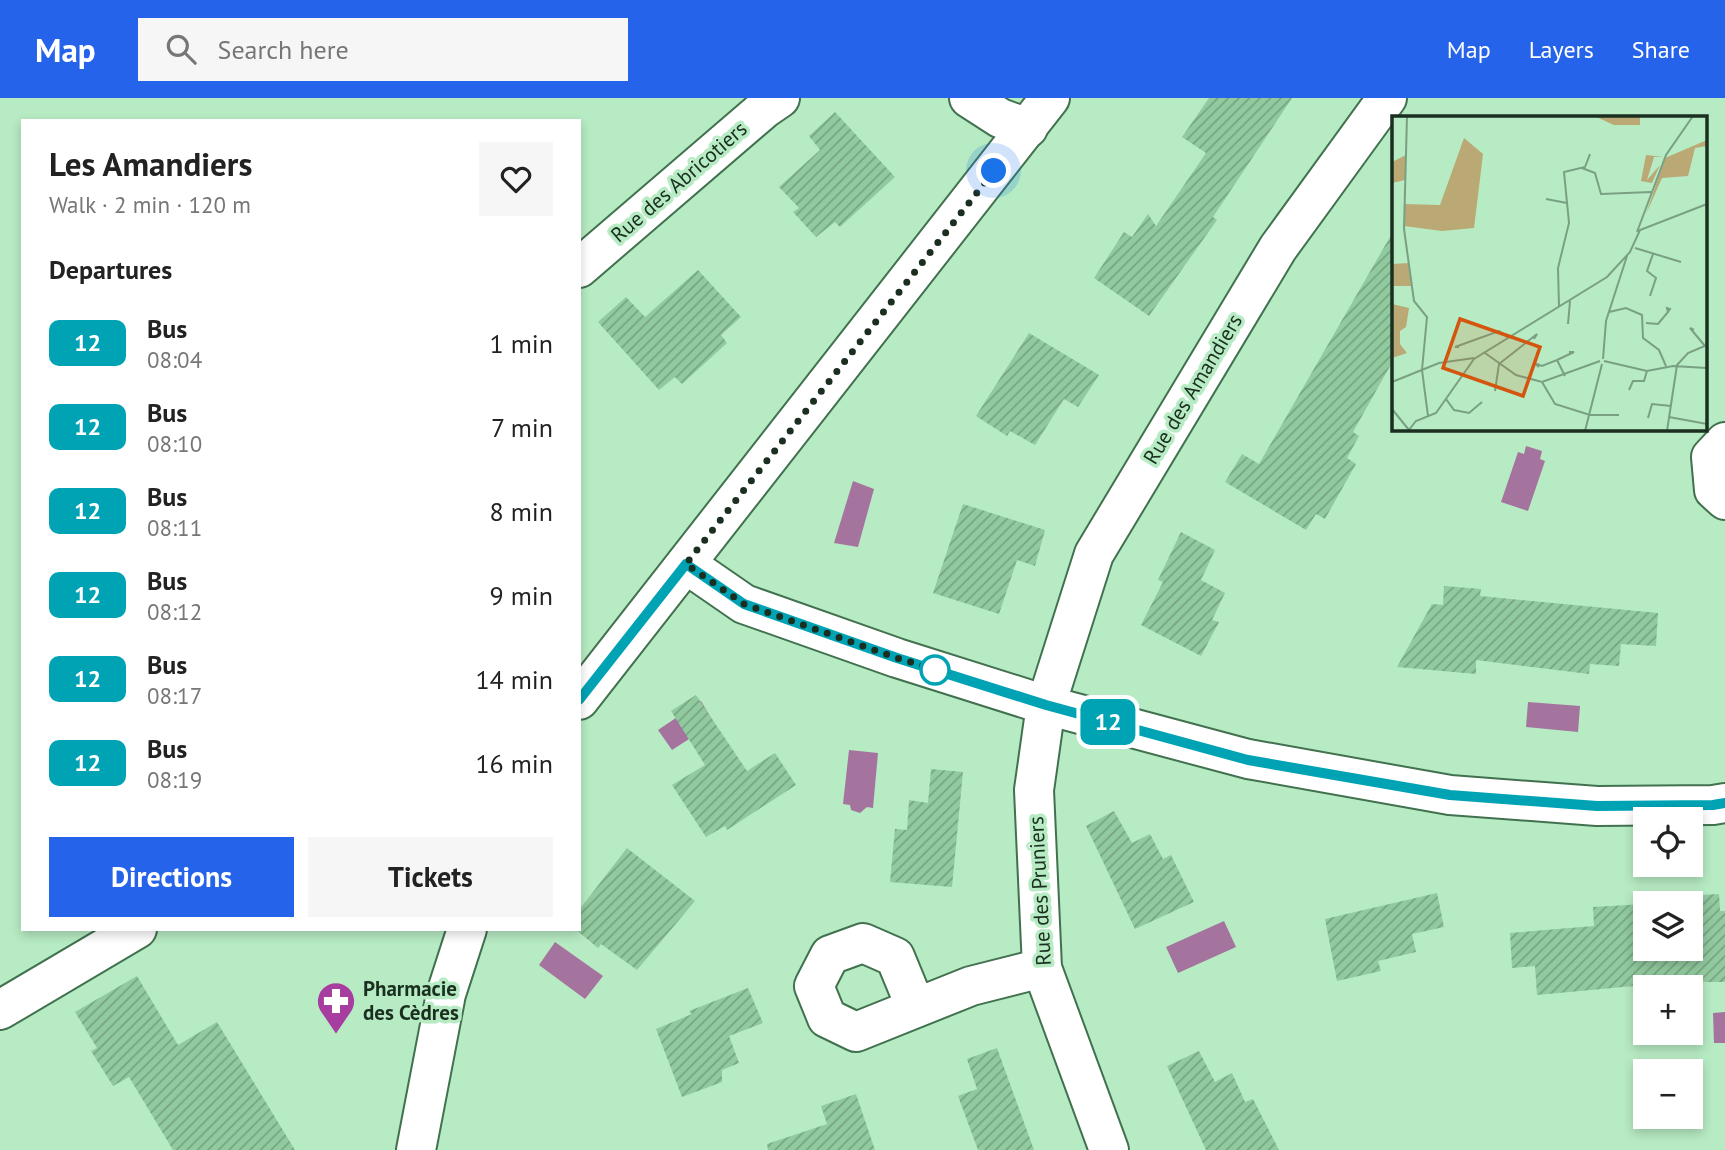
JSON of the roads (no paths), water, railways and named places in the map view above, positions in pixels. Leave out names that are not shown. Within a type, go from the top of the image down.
[{"type":"street","name":"Rue des Abricotiers","points":[[581,266],[780,98]]},
{"type":"street","points":[[969,98],[1000,118],[1039,113]]},
{"type":"street","name":"Rue des Amandiers","points":[[1046,705],[1094,554],[1278,248],[1387,98]]},
{"type":"street","points":[[581,698],[1039,113]]},
{"type":"street","points":[[1725,442],[1712,457],[1714,489],[1725,500]]},
{"type":"street","points":[[686,564],[744,604],[897,658],[1046,705],[1248,760],[1450,795],[1597,806],[1725,803]]},
{"type":"street","name":"Rue des Pruniers","points":[[1046,705],[1034,790],[1042,968],[1108,1150]]},
{"type":"street","points":[[0,1010],[134,931]]},
{"type":"street","points":[[416,1150],[446,994],[466,931]]},
{"type":"street","points":[[916,1008],[971,986],[1042,968]]},
{"type":"place","name":"Pharmacie des Cèdres","points":[[336,1035]]}]
